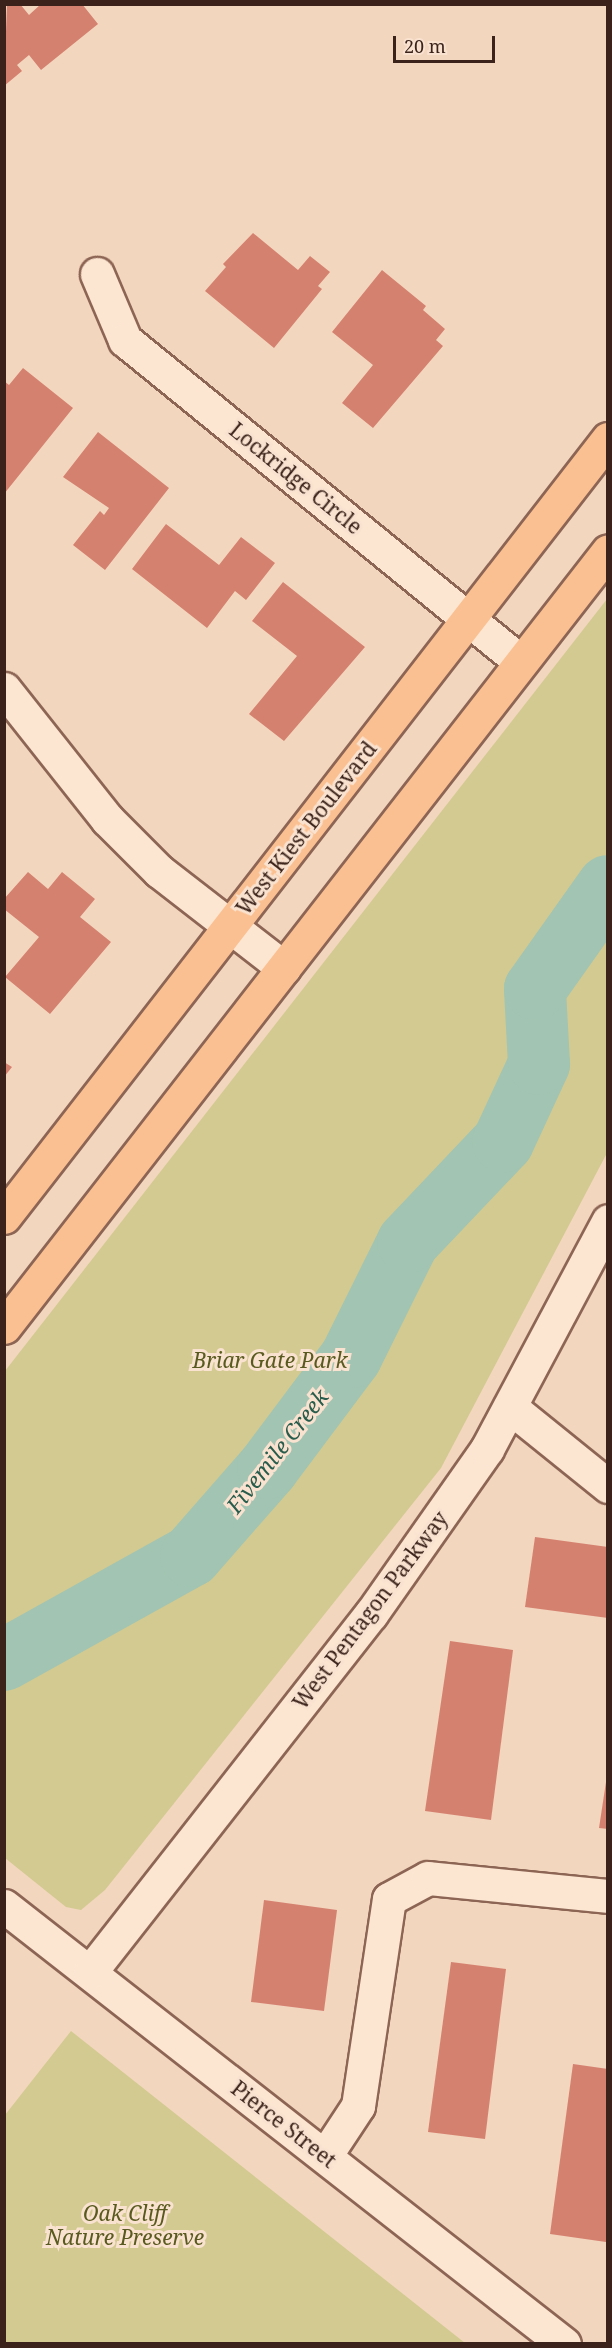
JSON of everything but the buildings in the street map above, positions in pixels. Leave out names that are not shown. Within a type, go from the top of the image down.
[{"type":"main road","name":"West Kiest Boulevard","points":[[4,1217],[608,439]]},
{"type":"main road","points":[[4,1327],[608,551]]},
{"type":"street","name":"Lockridge Circle","points":[[97,274],[125,340],[521,662]]},
{"type":"street","points":[[4,689],[107,819],[159,871],[228,928],[284,968]]},
{"type":"street","name":"West Pentagon Parkway","points":[[90,1972],[371,1614],[487,1449],[608,1221]]},
{"type":"street","points":[[510,1407],[608,1486]]},
{"type":"street","points":[[325,2156],[358,2106],[389,1899],[428,1878],[608,1896]]},
{"type":"street","name":"Pierce Street","points":[[4,1906],[564,2343]]},
{"type":"green space","name":"Briar Gate Park","points":[[607,599],[607,1153],[441,1468],[105,1890],[81,1910],[66,1907],[5,1858],[5,1371]]},
{"type":"green space","name":"Oak Cliff Nature Preserve","points":[[71,2031],[465,2343],[5,2343],[5,2115]]},
{"type":"waterway","name":"Fivemile Creek","points":[[4,1660],[191,1556],[268,1468],[351,1357],[408,1242],[503,1142],[539,1064],[535,989],[608,886]]}]
